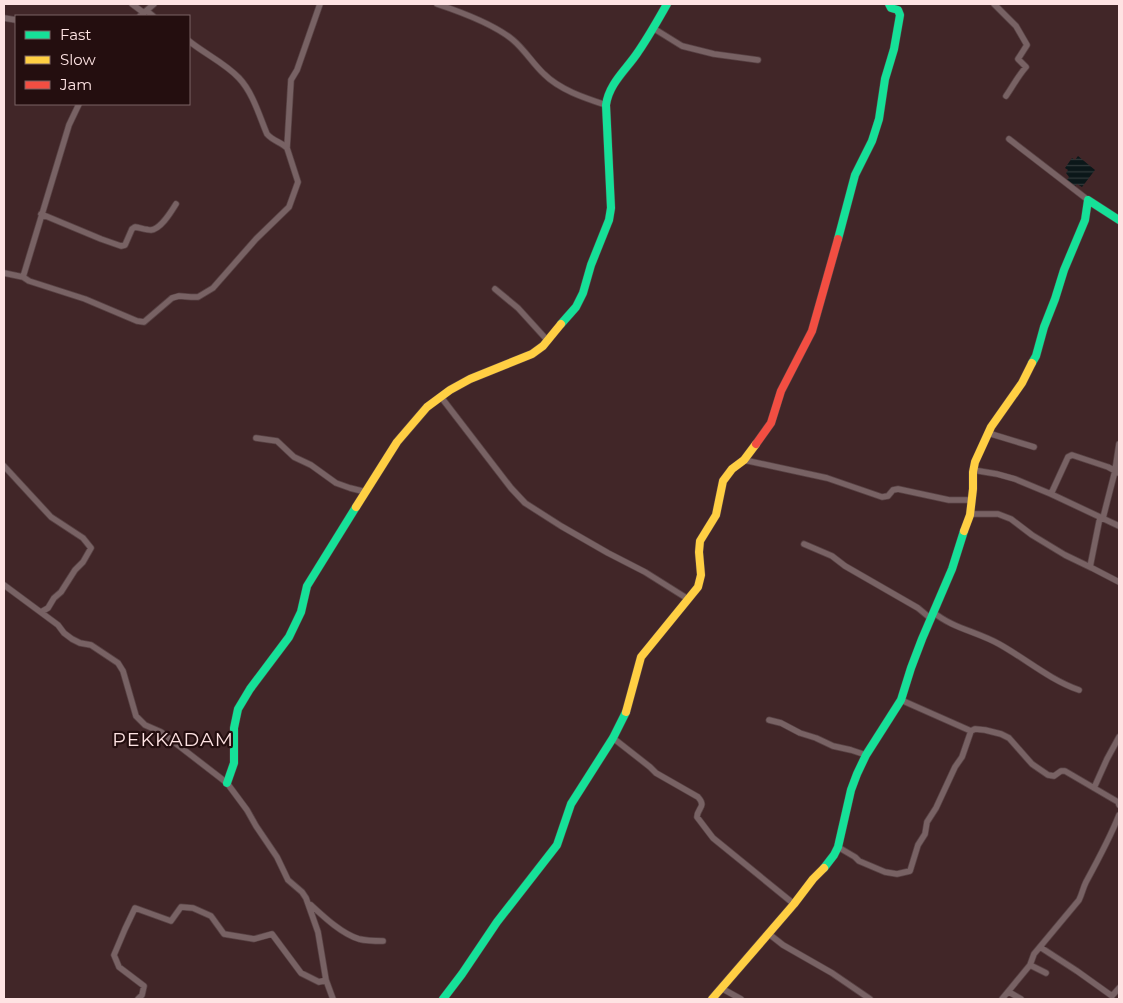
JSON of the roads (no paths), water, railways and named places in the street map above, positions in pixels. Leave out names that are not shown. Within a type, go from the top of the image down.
[{"type":"street","points":[[132,4],[143,13],[154,4]]},
{"type":"street","points":[[4,274],[23,277],[85,299],[137,321],[144,322],[172,298],[179,296],[198,297],[213,288],[256,239],[289,207],[298,182],[287,148],[291,80],[297,70],[320,4]]},
{"type":"street","points":[[437,4],[466,14],[500,32],[513,40],[546,76],[562,87],[606,105]]},
{"type":"street","points":[[227,783],[234,763],[234,728],[238,709],[260,675],[289,637],[301,612],[307,586],[397,442],[427,407],[450,390],[470,379],[532,354],[543,346],[576,307],[583,293],[591,265],[609,220],[611,208],[606,97],[609,90],[634,58],[667,4]]},
{"type":"street","points":[[443,999],[497,922],[557,844],[571,804],[614,738],[617,728],[627,711],[636,667],[641,657],[694,592],[701,580],[700,542],[716,516],[723,479],[739,462],[744,460],[771,423],[781,391],[812,331],[855,176],[872,141],[879,119],[885,79],[894,49],[900,14],[898,10],[890,8],[889,4]]},
{"type":"street","points":[[994,4],[1016,26],[1027,46],[1018,59],[1026,67],[1016,78],[1014,86],[1006,96]]},
{"type":"street","points":[[653,28],[682,46],[714,54],[758,60]]},
{"type":"street","points":[[190,42],[240,79],[251,97],[267,134],[270,138],[287,148]]},
{"type":"street","points":[[23,277],[69,125],[78,105]]},
{"type":"street","points":[[1009,139],[1088,200],[1119,220]]},
{"type":"street","points":[[712,999],[794,904],[834,855],[838,847],[851,790],[857,774],[866,755],[901,700],[911,668],[952,570],[970,514],[973,470],[977,456],[999,414],[1014,396],[1036,356],[1064,270],[1087,214],[1088,200]]},
{"type":"street","points":[[41,214],[121,246],[125,245],[132,229],[135,227],[147,230],[154,230],[159,227],[176,204]]},
{"type":"street","points":[[495,289],[518,308],[548,341]]},
{"type":"street","points":[[441,397],[511,488],[525,503],[688,599]]},
{"type":"street","points":[[988,433],[1034,447]]},
{"type":"street","points":[[256,438],[277,442],[294,457],[311,465],[336,483],[366,492]]},
{"type":"street","points":[[1090,567],[1102,518],[1117,472],[1119,444]]},
{"type":"street","points":[[1051,494],[1068,457],[1072,455],[1117,472]]},
{"type":"street","points":[[744,460],[827,478],[882,497],[888,496],[893,490],[898,489],[949,500],[972,500]]},
{"type":"street","points":[[4,466],[51,517],[83,538],[91,548],[61,592],[54,598],[48,608],[41,612]]},
{"type":"street","points":[[973,470],[1015,479],[1119,526]]},
{"type":"street","points":[[970,514],[998,514],[1011,519],[1032,535],[1065,555],[1119,582]]},
{"type":"street","points":[[804,544],[832,556],[845,566],[918,608],[948,623],[997,642],[1046,674],[1079,690]]},
{"type":"street","points":[[4,585],[58,625],[72,639],[91,645],[118,663],[123,670],[136,716],[145,725],[161,732],[227,783],[247,810],[277,858],[288,880],[302,892],[309,904],[318,932],[326,980],[333,999]]},
{"type":"street","points":[[901,700],[971,731],[975,729],[1001,734],[1009,738],[1032,764],[1048,774],[1054,776],[1064,770],[1118,802],[1119,805]]},
{"type":"street","points":[[769,720],[781,723],[833,746],[866,755]]},
{"type":"street","points":[[838,847],[855,857],[859,862],[885,872],[897,874],[910,872],[918,845],[925,834],[927,822],[936,808],[955,766],[962,757],[971,731]]},
{"type":"street","points":[[1094,788],[1119,737]]},
{"type":"street","points":[[614,738],[650,766],[656,773],[698,797],[702,803],[702,808],[697,813],[697,817],[713,838],[794,904]]},
{"type":"street","points":[[1002,999],[1030,965],[1034,954],[1079,900],[1119,815]]},
{"type":"street","points":[[309,904],[333,924],[357,939],[383,941]]},
{"type":"street","points":[[138,999],[142,995],[144,986],[119,967],[114,955],[135,908],[171,921],[181,908],[193,908],[212,916],[224,934],[254,939],[272,934],[301,974],[319,982],[326,980]]},
{"type":"street","points":[[769,934],[782,945],[832,973],[870,999]]},
{"type":"street","points":[[1040,947],[1078,971],[1112,996],[1119,988]]},
{"type":"street","points":[[1030,965],[1046,973]]},
{"type":"street","points":[[721,988],[742,999]]},
{"type":"street","points":[[1009,992],[1021,999]]},
{"type":"district","name":"PEKKADAM","points":[[173,739]]}]
